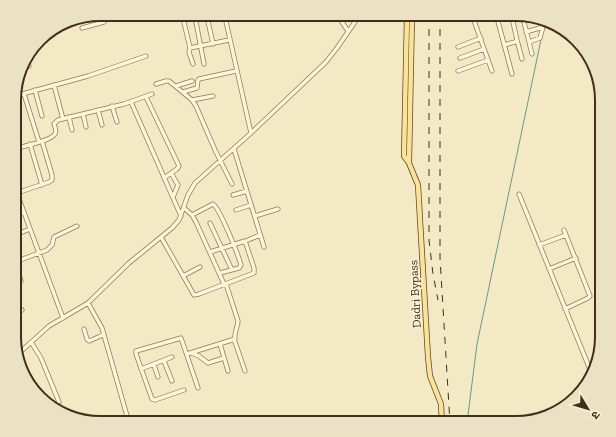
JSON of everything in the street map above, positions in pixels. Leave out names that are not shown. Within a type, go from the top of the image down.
[{"type":"main road","name":"Dadri Bypass","points":[[409,21],[404,156],[409,163],[419,189],[428,357],[430,376],[440,404],[441,416]]},
{"type":"street","points":[[82,28],[105,21]]},
{"type":"street","points":[[184,21],[190,48],[189,52],[193,64]]},
{"type":"street","points":[[196,21],[204,64]]},
{"type":"street","points":[[208,21],[213,44]]},
{"type":"street","points":[[226,21],[251,133]]},
{"type":"street","points":[[341,21],[348,32]]},
{"type":"street","points":[[23,350],[49,326],[88,303],[129,263],[176,224],[181,216],[191,188],[195,183],[234,149],[326,62],[355,21]]},
{"type":"street","points":[[474,21],[492,71]]},
{"type":"street","points":[[498,21],[512,74]]},
{"type":"street","points":[[523,21],[532,54]]},
{"type":"street","points":[[513,22],[516,40],[522,59]]},
{"type":"street","points":[[526,32],[543,27]]},
{"type":"street","points":[[529,42],[540,39],[543,27]]},
{"type":"street","points":[[458,47],[481,38]]},
{"type":"street","points":[[190,48],[230,40]]},
{"type":"street","points":[[504,45],[515,42],[516,40]]},
{"type":"street","points":[[460,58],[484,49]]},
{"type":"street","points":[[21,192],[49,182],[52,178],[22,94],[88,76],[146,56]]},
{"type":"street","points":[[458,71],[488,60]]},
{"type":"street","points":[[183,92],[197,88],[198,81],[200,79],[236,71]]},
{"type":"street","points":[[156,84],[168,80],[192,100],[198,109],[214,150],[221,160],[232,184]]},
{"type":"street","points":[[176,86],[192,81]]},
{"type":"street","points":[[54,85],[63,119]]},
{"type":"street","points":[[35,90],[42,116]]},
{"type":"street","points":[[21,147],[54,135],[56,131],[55,122],[69,117],[131,102],[152,94]]},
{"type":"street","points":[[192,100],[212,96]]},
{"type":"street","points":[[146,97],[178,165],[177,169],[164,178]]},
{"type":"street","points":[[131,102],[181,216]]},
{"type":"street","points":[[112,106],[117,122]]},
{"type":"street","points":[[98,110],[102,125]]},
{"type":"street","points":[[83,114],[86,127]]},
{"type":"street","points":[[69,117],[72,130]]},
{"type":"street","points":[[30,144],[42,185]]},
{"type":"street","points":[[234,149],[264,247]]},
{"type":"street","points":[[172,173],[178,185],[173,198]]},
{"type":"street","points":[[233,195],[247,191]]},
{"type":"street","points":[[519,194],[589,367]]},
{"type":"street","points":[[21,204],[63,318]]},
{"type":"street","points":[[192,215],[211,205],[215,205],[242,265],[241,267],[220,273]]},
{"type":"street","points":[[236,210],[251,205]]},
{"type":"street","points":[[184,208],[192,215],[225,284],[238,321],[234,332],[234,339],[245,371]]},
{"type":"street","points":[[255,216],[278,209]]},
{"type":"street","points":[[210,223],[232,270]]},
{"type":"street","points":[[21,260],[47,250],[50,247],[54,237],[77,226]]},
{"type":"street","points":[[21,233],[30,230]]},
{"type":"street","points":[[564,230],[590,296],[565,309]]},
{"type":"street","points":[[248,240],[260,235]]},
{"type":"street","points":[[540,245],[566,235]]},
{"type":"street","points":[[161,237],[191,292],[195,296],[253,274],[255,271],[245,241],[210,252]]},
{"type":"street","points":[[549,269],[576,258]]},
{"type":"street","points":[[182,276],[200,267]]},
{"type":"street","points":[[88,303],[102,328],[127,416]]},
{"type":"street","points":[[84,329],[87,339],[90,341],[103,335]]},
{"type":"street","points":[[184,390],[153,400],[151,398],[136,351],[180,338],[188,354],[198,388]]},
{"type":"street","points":[[188,354],[234,339]]},
{"type":"street","points":[[31,342],[40,356],[59,402]]},
{"type":"street","points":[[220,344],[228,371]]},
{"type":"street","points":[[188,354],[199,356],[208,363],[224,358]]},
{"type":"street","points":[[141,369],[172,358]]},
{"type":"street","points":[[164,361],[172,381]]},
{"type":"street","points":[[154,365],[158,377]]},
{"type":"waterway","points":[[468,416],[477,344],[542,35]]},
{"type":"railway","points":[[429,21],[429,240],[438,300]]},
{"type":"railway","points":[[440,21],[440,258],[450,416]]}]
